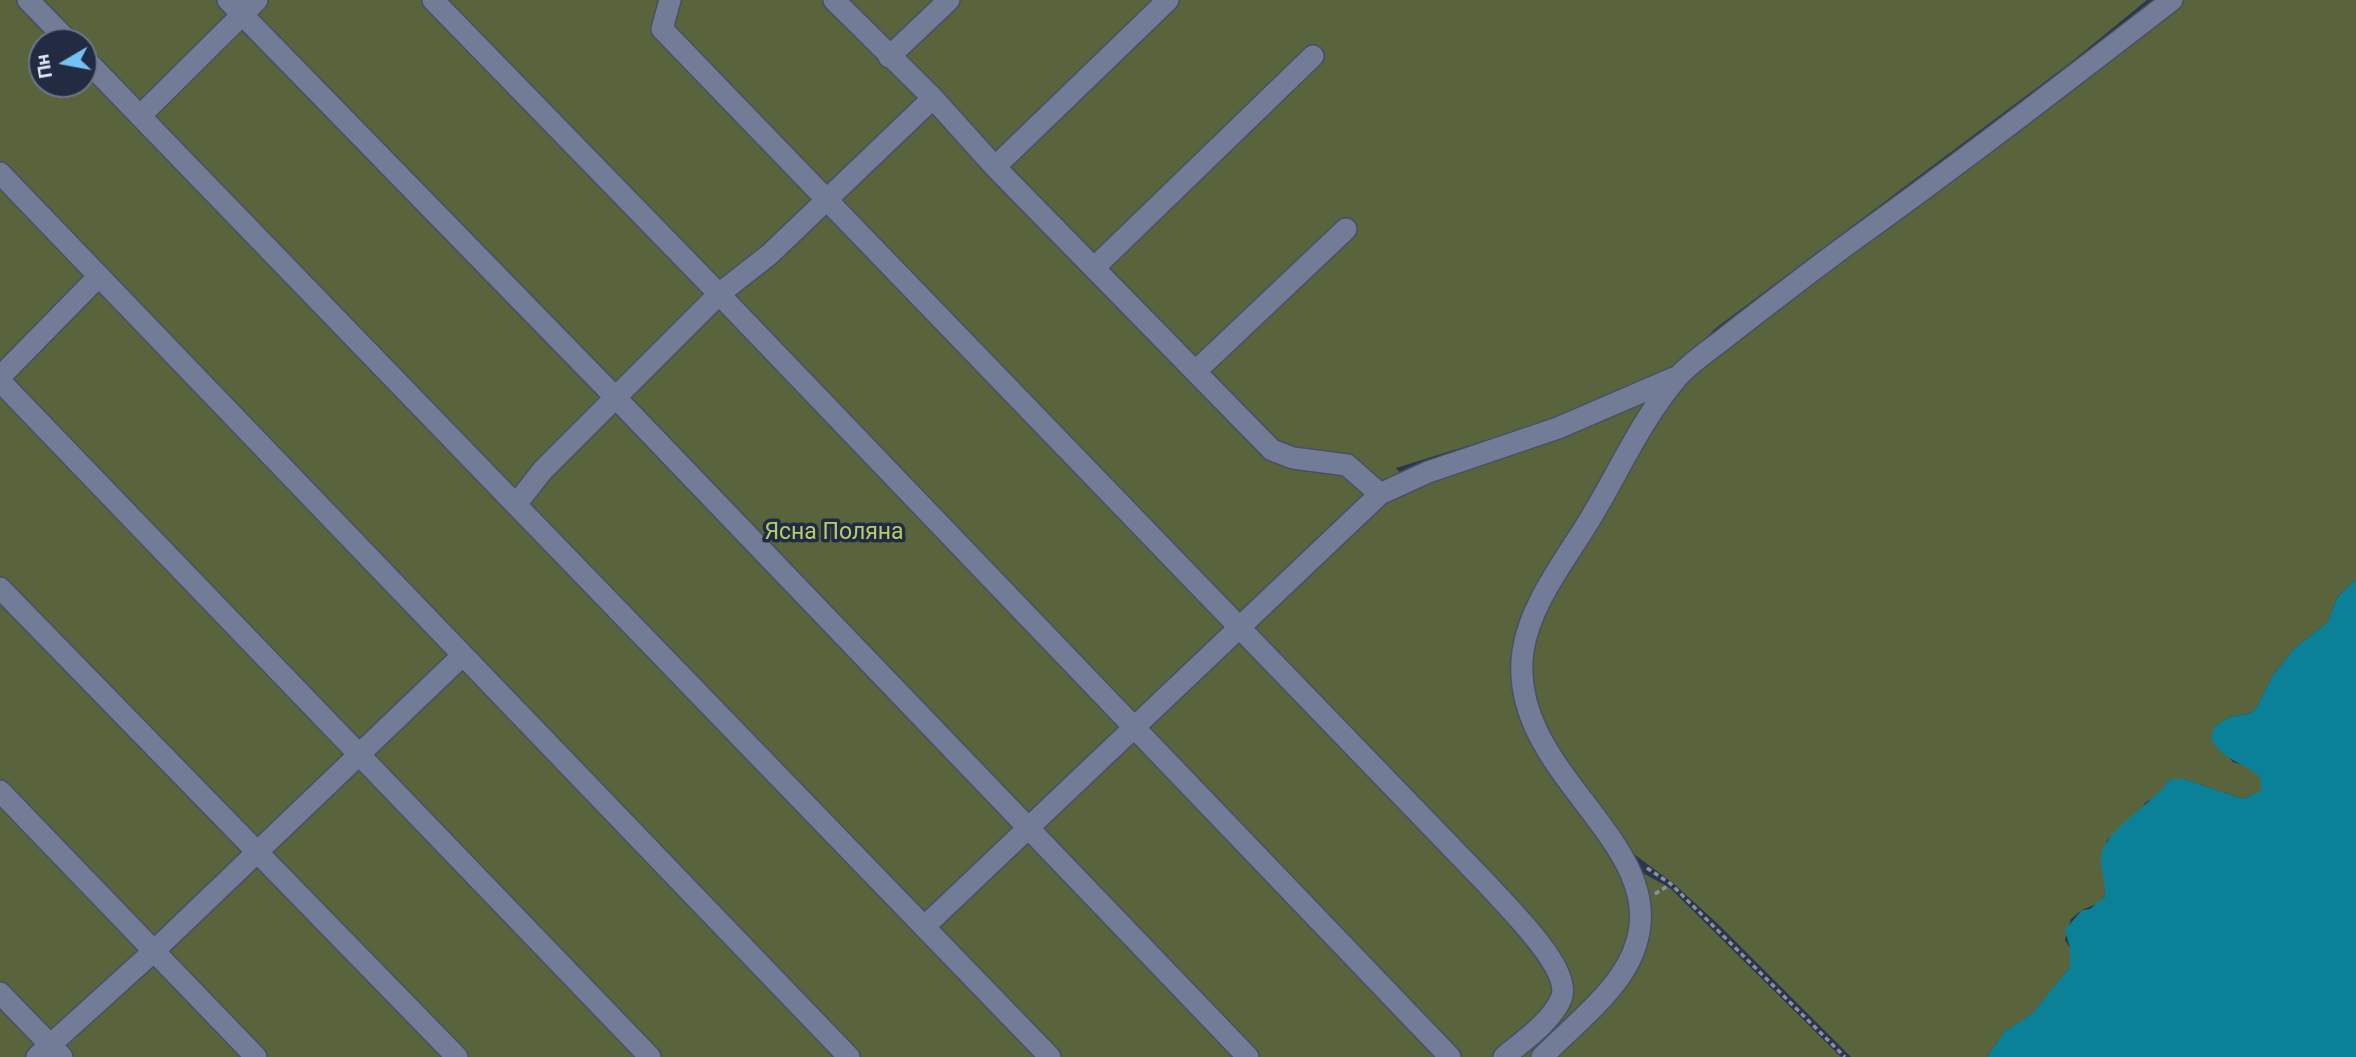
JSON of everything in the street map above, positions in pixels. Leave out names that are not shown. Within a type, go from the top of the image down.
[{"type":"street","points":[[28,0],[55,28]]},
{"type":"street","points":[[433,0],[719,293],[1450,1057]]},
{"type":"street","points":[[670,0],[662,29],[1488,885],[1551,959],[1564,984],[1562,998],[1555,1010],[1504,1057]]},
{"type":"street","points":[[834,0],[889,57],[933,97],[995,167],[1272,450],[1293,458],[1347,465],[1380,494]]},
{"type":"street","points":[[889,57],[949,0]]},
{"type":"street","points":[[995,167],[1168,0]]},
{"type":"street","points":[[1544,1056],[1620,977],[1639,937],[1642,919],[1639,896],[1620,849],[1564,778],[1540,738],[1528,710],[1522,682],[1523,649],[1545,592],[1597,509],[1648,416],[1678,376],[1802,277],[1972,155],[2172,0]]},
{"type":"street","points":[[140,116],[242,5],[1248,1057]]},
{"type":"street","points":[[1095,267],[1313,56]]},
{"type":"street","points":[[98,72],[1050,1057]]},
{"type":"street","points":[[517,503],[543,470],[617,399],[719,293],[770,254],[933,97]]},
{"type":"street","points":[[0,173],[849,1057]]},
{"type":"street","points":[[1196,371],[1346,229]]},
{"type":"street","points":[[99,276],[0,379],[650,1057]]},
{"type":"street","points":[[924,927],[1380,494],[1428,472],[1558,428],[1678,376]]},
{"type":"street","points":[[0,588],[457,1057]]},
{"type":"street","points":[[0,993],[50,1053],[256,851],[463,655]]},
{"type":"street","points":[[0,791],[256,1057]]},
{"type":"path","points":[[1620,849],[1671,884],[1845,1057]]},
{"type":"green space","name":"Ясна Поляна","points":[[0,0],[2147,0],[2070,63],[1716,328],[1675,368],[1584,410],[1396,468],[1413,487],[1648,398],[1515,649],[1514,683],[1531,744],[1557,785],[1617,859],[1670,888],[1841,1057],[0,1057]]},
{"type":"green space","points":[[2181,0],[2356,0],[2356,579],[2337,598],[2328,622],[2295,648],[2273,675],[2257,707],[2251,713],[2230,717],[2216,726],[2211,736],[2233,762],[2249,766],[2260,777],[2262,791],[2243,799],[2184,779],[2170,779],[2161,794],[2146,802],[2135,817],[2107,840],[2102,867],[2106,877],[2105,895],[2099,903],[2082,910],[2071,919],[2065,940],[2070,948],[2070,967],[2032,1015],[2005,1031],[1987,1057],[1851,1057],[1718,924],[1673,883],[1623,846],[1571,775],[1535,710],[1530,651],[1552,598],[1682,381]]},
{"type":"water","points":[[2356,579],[2356,1057],[1987,1057],[2005,1031],[2032,1014],[2070,967],[2070,948],[2065,930],[2082,910],[2090,909],[2105,896],[2101,857],[2104,847],[2120,827],[2170,779],[2184,779],[2243,799],[2261,791],[2260,777],[2226,755],[2215,744],[2211,736],[2215,726],[2230,717],[2251,713],[2257,707],[2273,675],[2295,648],[2328,622],[2337,598]]}]
